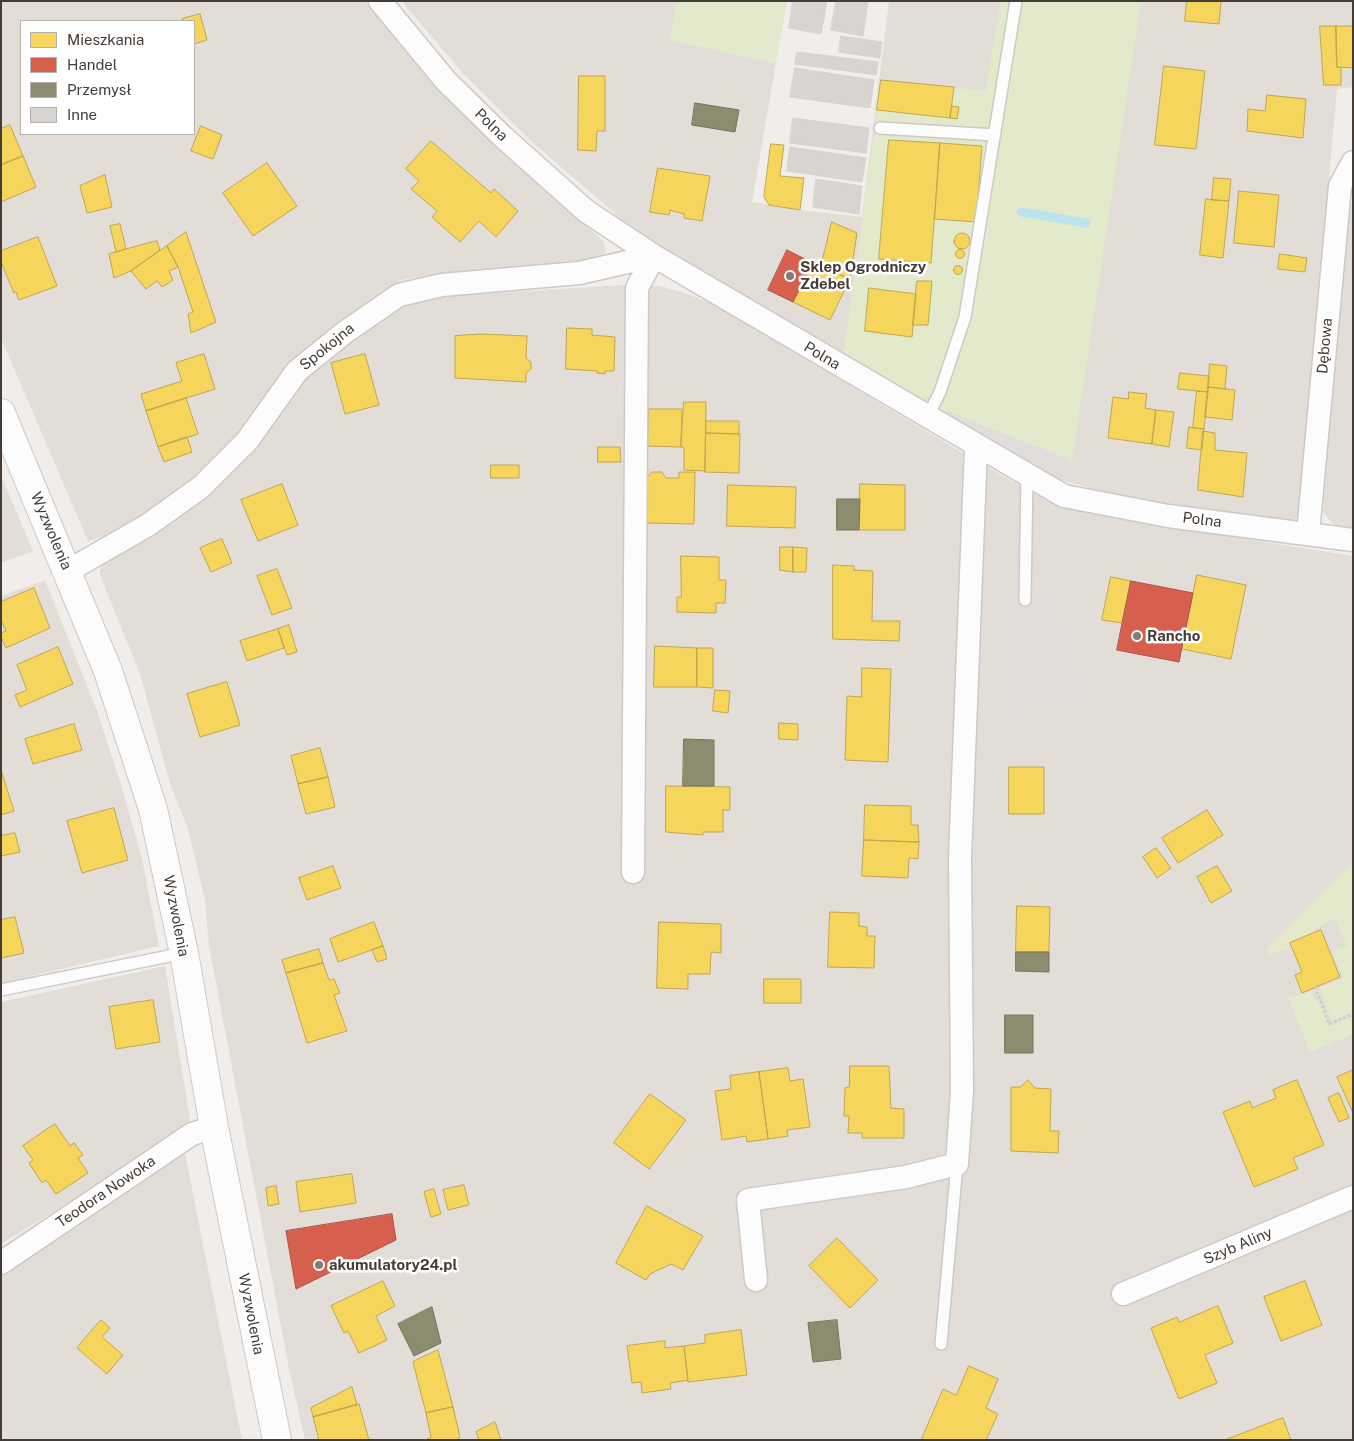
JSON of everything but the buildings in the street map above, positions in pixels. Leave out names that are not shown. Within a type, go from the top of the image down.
[{"type":"street","name":"Polna","points":[[380,1],[446,81],[502,136],[586,211],[654,256],[976,447],[1064,496],[1168,516],[1353,540]]},
{"type":"street","name":"Dębowa","points":[[1308,533],[1340,186],[1353,162]]},
{"type":"street","name":"Spokojna","points":[[68,571],[148,525],[201,487],[247,441],[297,371],[344,333],[399,295],[442,285],[578,272],[654,256]]},
{"type":"street","points":[[633,872],[637,288],[654,256]]},
{"type":"street","name":"Wyzwolenia","points":[[1,413],[108,670],[134,744],[153,809],[184,953],[214,1127],[277,1440]]},
{"type":"street","points":[[756,1280],[748,1200],[906,1177],[957,1164],[962,1091],[960,858],[976,447]]},
{"type":"street","name":"Teodora Nowoka","points":[[1,1263],[192,1134],[214,1127]]},
{"type":"street","name":"Szyb Aliny","points":[[1123,1294],[1353,1197]]},
{"type":"lane","points":[[927,418],[940,392],[965,317],[1016,1]]},
{"type":"lane","points":[[880,128],[995,135]]},
{"type":"lane","points":[[1025,600],[1027,475]]},
{"type":"lane","points":[[1,990],[184,953]]},
{"type":"lane","points":[[941,1344],[957,1164]]},
{"type":"path","points":[[1314,988],[1329,1024],[1353,1014]]},
{"type":"shaded area","points":[[1,1],[367,1],[398,43],[443,94],[604,242],[606,250],[601,260],[406,279],[394,284],[339,325],[240,440],[200,477],[126,529],[88,541],[1,338]]},
{"type":"shaded area","points":[[401,1],[678,1],[670,40],[776,63],[752,202],[862,217],[889,1],[1353,1],[1353,87],[1337,89],[1299,513],[1294,521],[1286,524],[1129,499],[1057,479],[664,250],[625,222],[532,142],[462,72]]},
{"type":"shaded area","points":[[1353,199],[1353,532],[1344,531],[1333,524],[1323,512],[1345,233]]},
{"type":"shaded area","points":[[625,285],[658,286],[682,292],[715,305],[990,469],[1061,507],[1096,515],[1353,556],[1353,1440],[305,1440],[289,1369],[209,946],[205,900],[188,829],[170,784],[140,674],[100,575],[100,569],[105,561],[181,515],[213,489],[252,453],[312,369],[392,311],[425,297]]},
{"type":"shaded area","points":[[945,410],[1071,460],[1069,481],[1057,479],[948,418]]},
{"type":"shaded area","points":[[1,476],[33,551],[1,563]]},
{"type":"shaded area","points":[[45,580],[97,711],[122,788],[142,859],[159,946],[1,983],[1,596]]},
{"type":"shaded area","points":[[1049,590],[1090,700],[1058,709],[1001,711],[1003,591]]},
{"type":"shaded area","points":[[165,966],[190,1119],[186,1130],[1,1244],[1,1002]]},
{"type":"shaded area","points":[[185,1153],[242,1440],[1,1440],[1,1273]]},
{"type":"green space","points":[[678,1],[787,1],[776,63],[670,40]]},
{"type":"green space","points":[[1001,1],[1141,1],[1069,481],[1057,479],[843,357],[876,119],[874,111],[879,80],[986,91]]},
{"type":"green space","points":[[1353,862],[1353,1012],[1332,1021],[1319,988],[1343,978],[1332,952],[1347,946],[1335,919],[1313,929],[1314,932],[1288,943],[1290,947],[1270,955],[1267,949]]},
{"type":"green space","points":[[1312,991],[1316,1001],[1319,1000],[1329,1026],[1353,1016],[1353,1034],[1310,1052],[1288,998]]},
{"type":"waterway","points":[[1021,212],[1086,223]]},
{"type":"place","name":"Sklep Ogrodniczy Zdebel","points":[[790,276]]},
{"type":"place","name":"Rancho","points":[[1137,636]]},
{"type":"place","name":"akumulatory24.pl","points":[[319,1265]]}]
